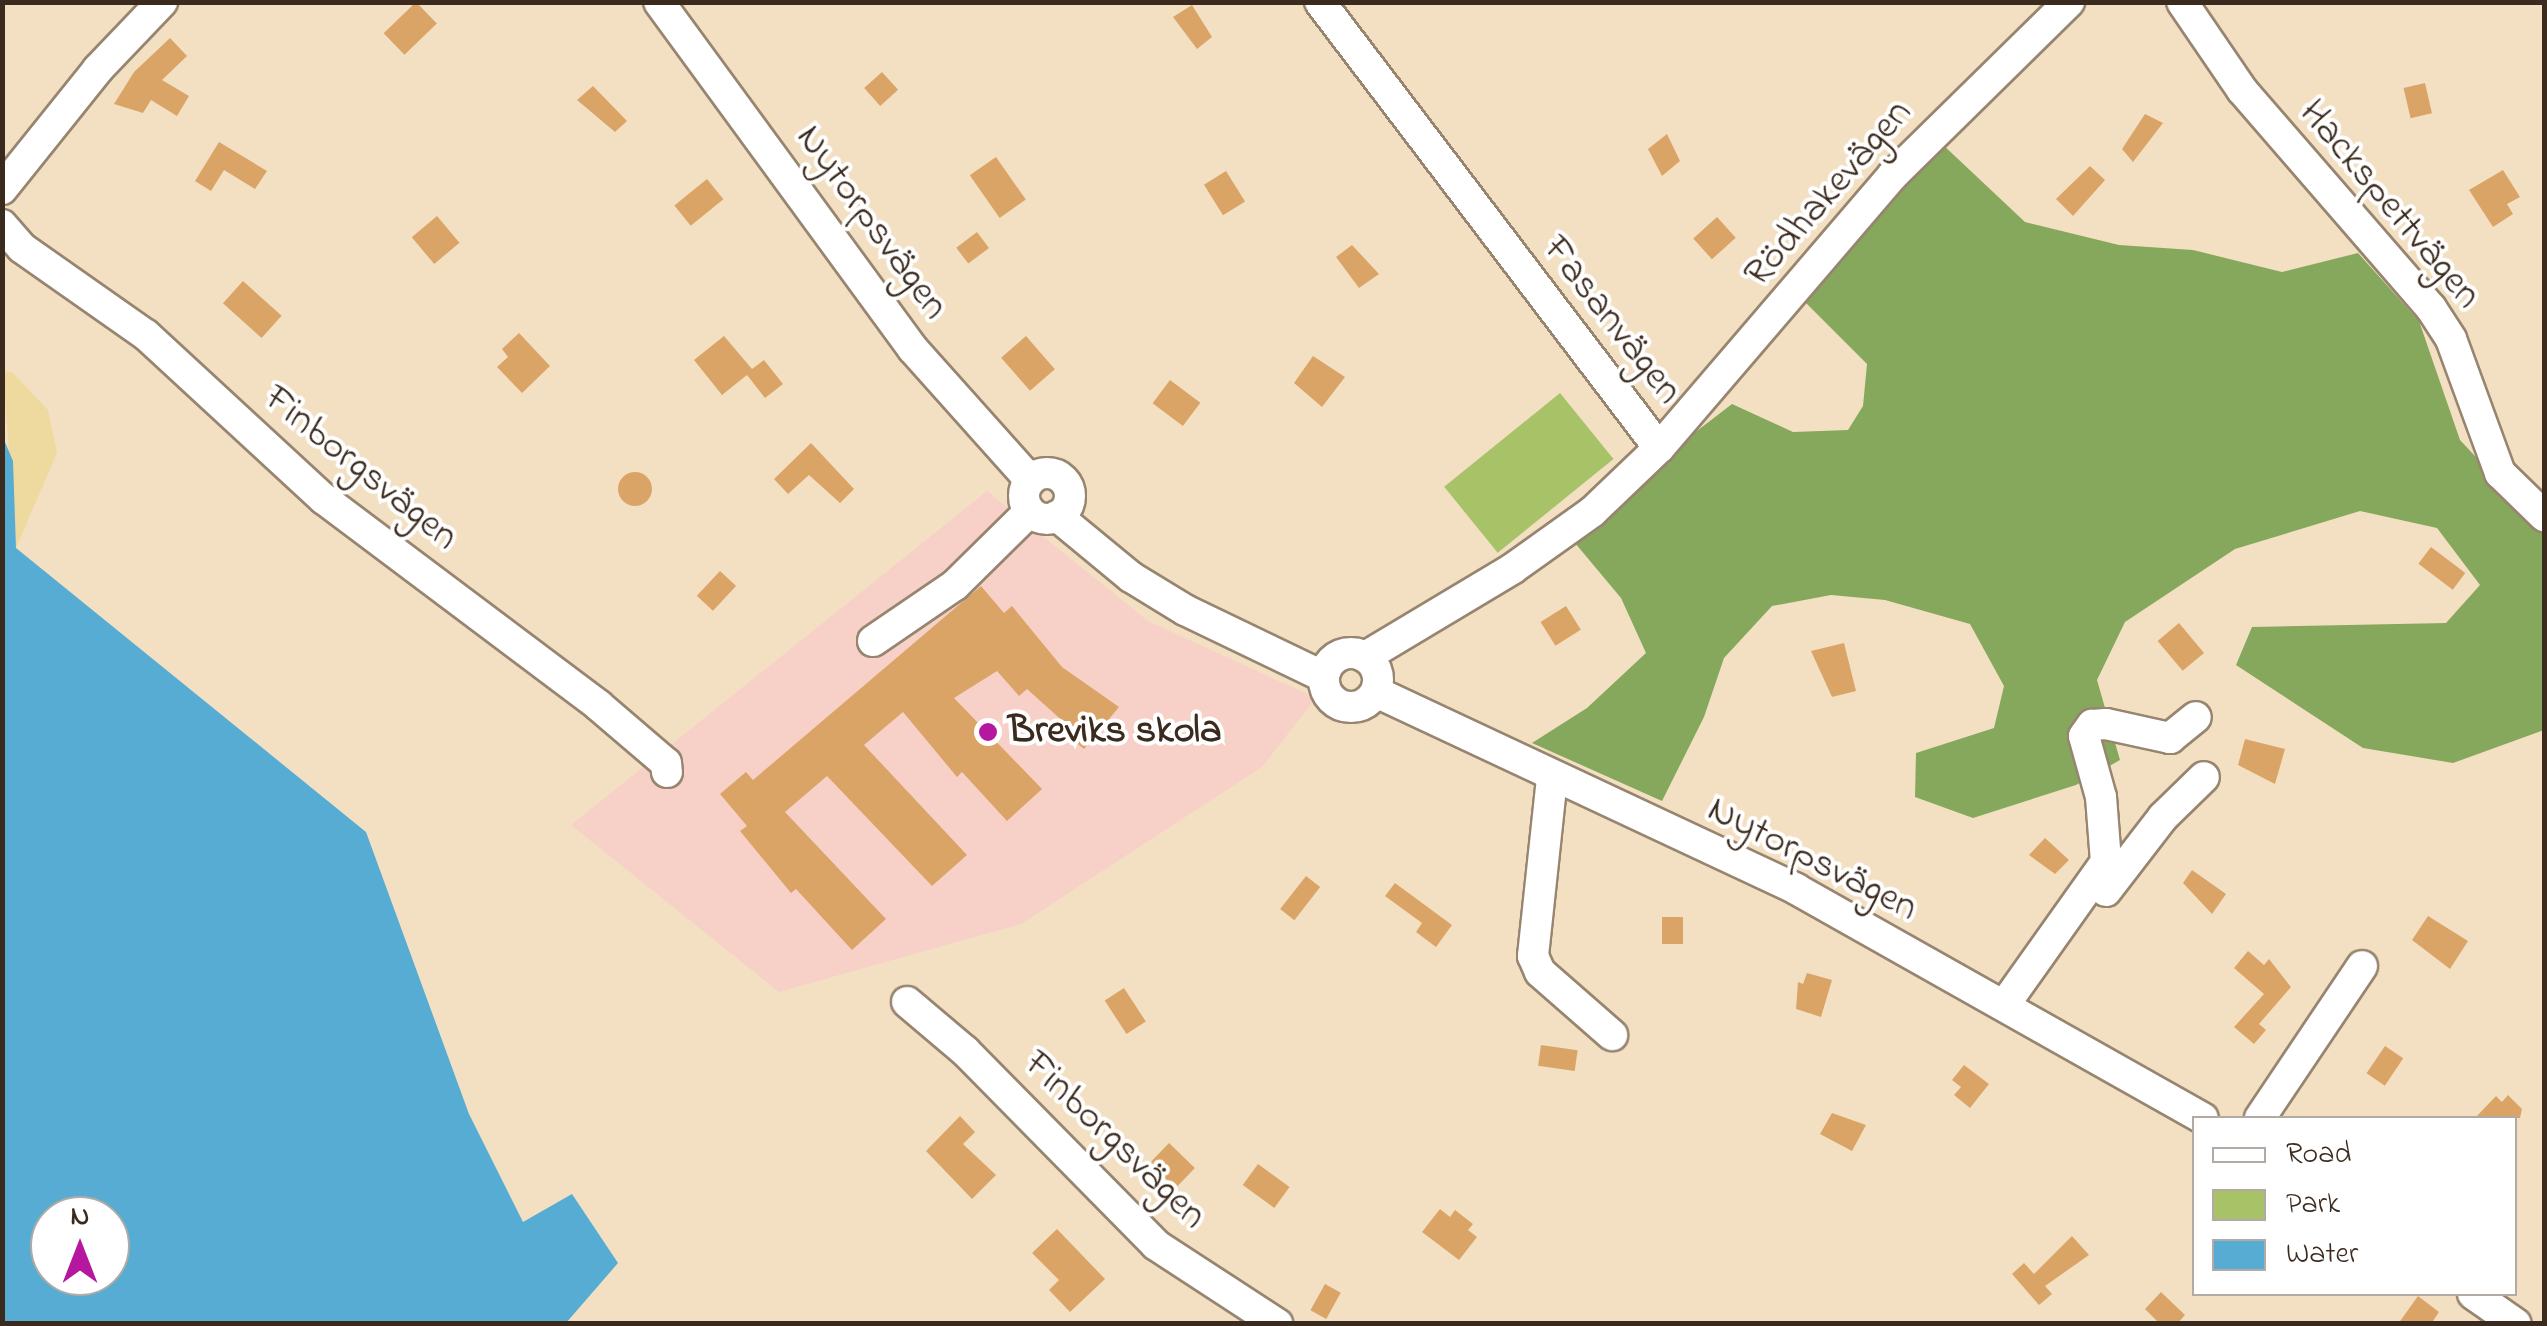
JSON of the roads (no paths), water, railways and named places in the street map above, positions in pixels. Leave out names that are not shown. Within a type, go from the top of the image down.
[{"type":"street","points":[[2,188],[98,69],[162,2]]},
{"type":"street","name":"Nytorpsvägen","points":[[659,2],[913,349],[1030,480]]},
{"type":"street","name":"Fasanvägen","points":[[1320,2],[1658,448],[1592,512],[1512,569],[1365,656]]},
{"type":"street","name":"Rödhakevägen","points":[[1658,448],[1893,175],[2070,2]]},
{"type":"street","name":"Hackspettvägen","points":[[2182,2],[2242,90],[2430,308],[2451,338],[2500,473],[2544,516]]},
{"type":"street","name":"Finborgsvägen","points":[[2,225],[22,248],[146,335],[324,499],[598,705],[666,763],[667,772]]},
{"type":"street","points":[[873,641],[1052,510],[1068,487],[1057,475],[1030,480],[1024,498],[1052,510],[1130,576],[1185,610],[1329,668],[1365,656],[1378,673],[1376,692],[1366,704],[1347,707],[1331,699],[1329,668]]},
{"type":"street","name":"Nytorpsvägen","points":[[1376,692],[1552,778],[1796,889],[2199,1116]]},
{"type":"street","points":[[2014,1009],[2106,862],[2101,797],[2084,736],[2092,725],[2106,724],[2170,738],[2196,716]]},
{"type":"street","points":[[2014,1009],[2130,855],[2204,777]]},
{"type":"street","points":[[1552,778],[1532,956],[1540,972],[1612,1035]]},
{"type":"street","points":[[2261,1116],[2362,966]]},
{"type":"street","name":"Finborgsvägen","points":[[907,1002],[965,1051],[1156,1245],[1266,1321]]},
{"type":"street","points":[[2476,1296],[2516,1324]]},
{"type":"water","points":[[2,435],[13,461],[16,548],[366,832],[469,1114],[523,1222],[572,1194],[618,1263],[566,1323],[3,1323]]},
{"type":"place","name":"Breviks skola","points":[[988,732]]}]
